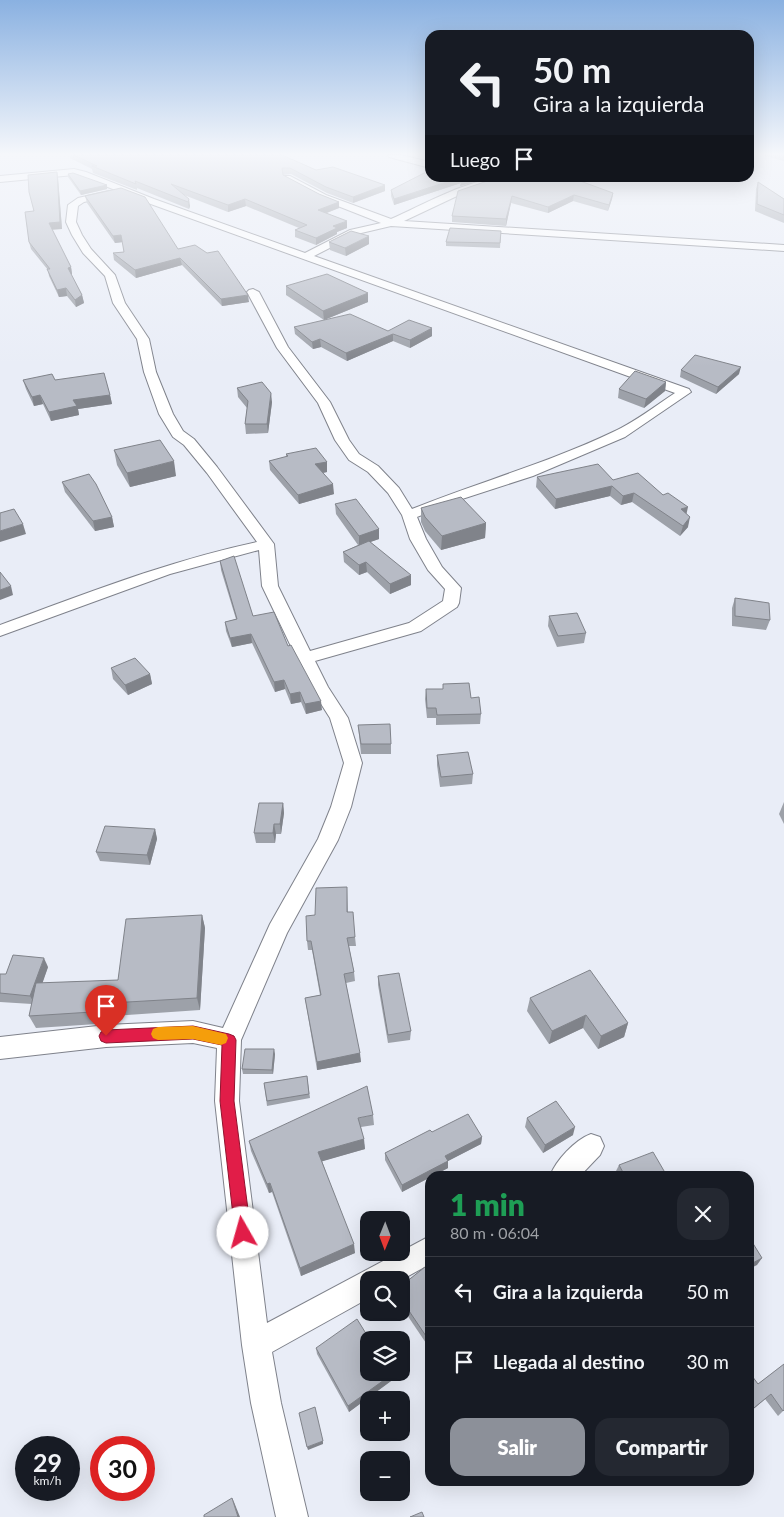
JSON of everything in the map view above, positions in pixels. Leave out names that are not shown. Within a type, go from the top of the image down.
[{"type":"street","points":[[72,226],[87,251],[110,276],[119,302],[144,339],[150,372],[166,414],[178,434],[189,442],[212,470],[266,544],[270,586],[320,688],[339,718],[353,763],[341,807],[328,840],[278,930],[229,1040],[227,1101],[256,1345],[266,1403],[292,1517]]},
{"type":"street","points":[[223,226],[685,392],[620,434],[528,473],[454,497],[409,515]]},
{"type":"street","points":[[306,256],[354,232],[379,226]]},
{"type":"street","points":[[434,226],[784,248]]},
{"type":"street","points":[[253,292],[283,348],[324,402],[342,440],[354,457],[374,469],[394,491],[409,515],[418,539],[436,570],[453,588],[451,603],[415,627],[305,658]]},
{"type":"street","points":[[0,631],[163,571],[226,552],[266,544]]},
{"type":"street","points":[[0,1048],[106,1036],[193,1032],[229,1040]]},
{"type":"street","points":[[568,1171],[591,1146]]},
{"type":"street","points":[[390,1271],[425,1252]]},
{"type":"street","points":[[256,1345],[360,1288]]},
{"type":"building","points":[[27,226],[50,226],[71,267],[68,268],[82,295],[75,300],[66,288],[57,290],[47,269],[50,269],[29,242]]},
{"type":"building","points":[[106,226],[163,226],[178,249],[195,245],[207,253],[218,251],[248,295],[221,299],[180,258],[135,270],[113,253],[124,252],[121,235],[113,236]]},
{"type":"building","points":[[305,226],[334,226],[337,228],[316,238],[295,230]]},
{"type":"building","points":[[450,228],[501,231],[500,243],[446,242]]},
{"type":"building","points":[[351,231],[369,236],[345,248],[329,242]]},
{"type":"building","points":[[327,274],[368,293],[323,311],[286,286]]},
{"type":"building","points":[[350,314],[388,331],[409,320],[432,328],[410,340],[393,334],[346,353],[320,339],[312,342],[294,327]]},
{"type":"building","points":[[695,355],[741,367],[718,387],[681,370]]},
{"type":"building","points":[[635,371],[666,382],[646,399],[619,389]]},
{"type":"building","points":[[104,373],[110,395],[73,400],[77,406],[49,412],[40,395],[32,397],[23,380],[52,374],[55,380]]},
{"type":"building","points":[[262,382],[271,393],[267,424],[245,424],[248,401],[237,388]]},
{"type":"building","points":[[160,440],[174,461],[127,473],[114,450]]},
{"type":"building","points":[[316,448],[327,462],[315,464],[333,484],[298,495],[269,461],[288,456],[286,454]]},
{"type":"building","points":[[598,464],[613,480],[638,473],[663,495],[668,493],[688,507],[681,509],[690,517],[683,526],[634,493],[623,496],[612,486],[556,499],[537,477]]},
{"type":"building","points":[[89,474],[112,517],[93,521],[62,482]]},
{"type":"building","points":[[461,497],[486,523],[442,536],[425,517],[421,508]]},
{"type":"building","points":[[356,499],[379,529],[359,536],[335,504]]},
{"type":"building","points":[[14,509],[23,524],[0,531],[0,513]]},
{"type":"building","points":[[369,541],[411,575],[390,584],[366,562],[359,565],[343,552]]},
{"type":"building","points":[[234,556],[253,616],[274,612],[288,646],[291,645],[321,701],[305,704],[300,692],[290,694],[284,680],[274,682],[251,634],[230,638],[225,622],[237,619],[220,561]]},
{"type":"building","points":[[0,572],[11,586],[0,590]]},
{"type":"building","points":[[735,598],[769,603],[770,620],[735,616]]},
{"type":"building","points":[[577,613],[586,633],[558,636],[549,616]]},
{"type":"building","points":[[135,658],[150,674],[125,685],[111,668]]},
{"type":"building","points":[[469,683],[471,698],[479,697],[481,714],[437,715],[436,708],[427,708],[426,689],[443,689],[443,684]]},
{"type":"building","points":[[390,724],[391,744],[361,744],[358,725]]},
{"type":"building","points":[[468,752],[473,774],[441,777],[437,755]]},
{"type":"building","points":[[259,803],[283,803],[280,824],[274,824],[273,833],[254,833]]},
{"type":"building","points":[[105,826],[155,829],[147,855],[96,852]]},
{"type":"building","points":[[347,887],[347,912],[353,912],[355,937],[347,938],[354,972],[344,974],[360,1053],[317,1062],[305,998],[321,995],[311,941],[307,941],[306,916],[315,915],[316,888]]},
{"type":"building","points":[[202,915],[197,998],[93,1004],[92,1012],[29,1016],[36,983],[118,980],[126,919]]},
{"type":"building","points":[[13,955],[44,958],[30,996],[0,993],[0,974],[6,974]]},
{"type":"building","points":[[590,970],[628,1023],[601,1036],[586,1015],[552,1031],[530,998]]},
{"type":"building","points":[[399,973],[411,1031],[388,1035],[378,976]]},
{"type":"building","points":[[245,1049],[274,1049],[272,1070],[242,1069]]},
{"type":"building","points":[[307,1076],[309,1094],[267,1101],[264,1083]]},
{"type":"building","points":[[367,1086],[373,1115],[358,1118],[364,1139],[318,1152],[354,1244],[300,1268],[270,1183],[267,1184],[249,1141]]},
{"type":"building","points":[[556,1101],[575,1127],[545,1145],[527,1118]]},
{"type":"building","points":[[468,1114],[482,1137],[445,1156],[448,1161],[429,1171],[425,1171],[425,1173],[402,1185],[385,1153],[430,1130],[432,1132]]},
{"type":"building","points":[[653,1152],[664,1171],[622,1171],[619,1165]]},
{"type":"building","points":[[754,1245],[762,1258],[754,1262]]},
{"type":"building","points":[[425,1267],[425,1335],[410,1312],[410,1279]]},
{"type":"building","points":[[357,1319],[364,1331],[360,1331],[360,1381],[383,1381],[369,1391],[360,1391],[360,1397],[348,1406],[316,1348]]},
{"type":"building","points":[[784,1364],[783,1411],[771,1394],[754,1408],[754,1379],[758,1384]]},
{"type":"building","points":[[315,1407],[323,1441],[307,1447],[299,1413]]},
{"type":"building","points":[[232,1498],[238,1517],[204,1517],[204,1515]]},
{"type":"building","points":[[422,1512],[424,1517],[410,1517]]},
{"type":"slow traffic","points":[[158,1034],[193,1032],[221,1038]]},
{"type":"route","points":[[106,1036],[193,1032],[229,1040],[227,1101],[243,1233]]}]
